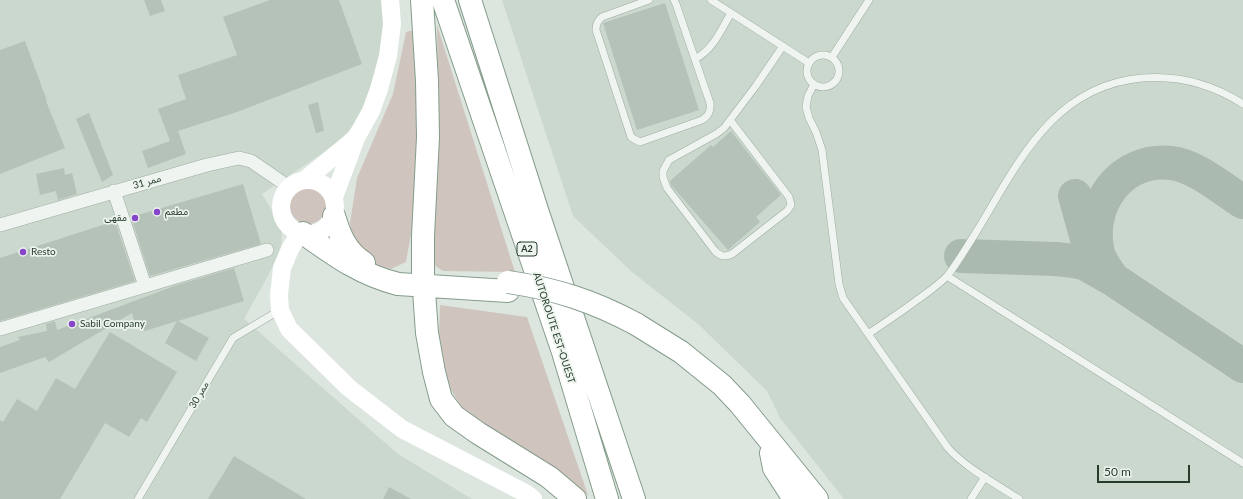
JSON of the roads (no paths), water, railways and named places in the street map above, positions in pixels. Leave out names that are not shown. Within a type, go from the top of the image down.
[{"type":"highway","points":[[422,0],[427,81],[428,137],[423,236],[424,282],[427,334],[441,399],[454,416],[478,434],[549,477],[575,499]]},
{"type":"highway","name":"AUTOROUTE EST-OUEST","points":[[443,0],[563,352],[607,499]]},
{"type":"highway","name":"AUTOROUTE EST-OUEST","points":[[470,0],[541,220],[634,499]]},
{"type":"highway","points":[[334,207],[342,241],[356,258],[371,267],[388,274],[424,282]]},
{"type":"highway","points":[[302,233],[362,272],[386,281],[398,284],[424,282],[535,286],[580,298],[612,311],[633,328],[685,364],[718,391],[733,406],[771,452],[804,499]]},
{"type":"highway","points":[[633,328],[681,352],[722,385],[740,404],[817,499]]},
{"type":"highway","points":[[771,452],[774,468],[794,499]]},
{"type":"main road","points":[[356,138],[306,179],[289,187],[282,201],[281,209],[287,224],[293,229],[302,233],[318,232],[325,228],[330,222],[356,138],[371,111],[388,56],[392,24],[390,0]]},
{"type":"main road","points":[[306,179],[323,183],[330,189],[334,207]]},
{"type":"main road","points":[[302,233],[290,249],[282,268],[279,295],[280,310],[289,329],[349,388],[402,429],[527,494],[533,499]]},
{"type":"street","name":"ممر 31","points":[[0,225],[206,165],[239,158],[250,161],[289,187]]},
{"type":"street","points":[[114,191],[145,286]]},
{"type":"street","points":[[0,330],[268,250]]},
{"type":"lane","points":[[649,0],[602,16],[597,22],[596,26],[596,30],[631,137],[636,141],[643,141],[702,120],[708,115],[710,103],[674,0]]},
{"type":"lane","points":[[711,0],[809,63]]},
{"type":"lane","points":[[832,57],[870,0]]},
{"type":"lane","points":[[695,59],[709,49],[731,13]]},
{"type":"lane","points":[[730,120],[789,197],[791,205],[787,211],[732,254],[723,256],[719,255],[715,251],[667,188],[663,177],[663,171],[669,160],[716,134],[730,120],[783,46]]},
{"type":"lane","points":[[827,55],[832,57],[838,66],[839,72],[835,82],[825,86],[814,84],[810,80],[808,74],[809,63],[817,56],[827,55]]},
{"type":"lane","points":[[868,334],[930,292],[947,276],[958,261],[1020,159],[1037,136],[1056,115],[1071,104],[1103,87],[1120,82],[1136,79],[1170,78],[1202,84],[1218,90],[1243,104]]},
{"type":"lane","points":[[814,84],[808,96],[806,107],[822,150],[839,284],[843,298],[948,448],[956,456],[985,477],[1019,499]]},
{"type":"lane","points":[[947,276],[1243,463]]},
{"type":"lane","name":"ممر 30","points":[[138,499],[233,338],[280,310]]},
{"type":"lane","points":[[971,499],[985,477]]},
{"type":"place","name":"مطعم","points":[[157,212]]},
{"type":"place","name":"مقهى","points":[[135,218]]},
{"type":"place","name":"Resto","points":[[23,252]]},
{"type":"place","name":"Sabil Company","points":[[72,324]]}]
